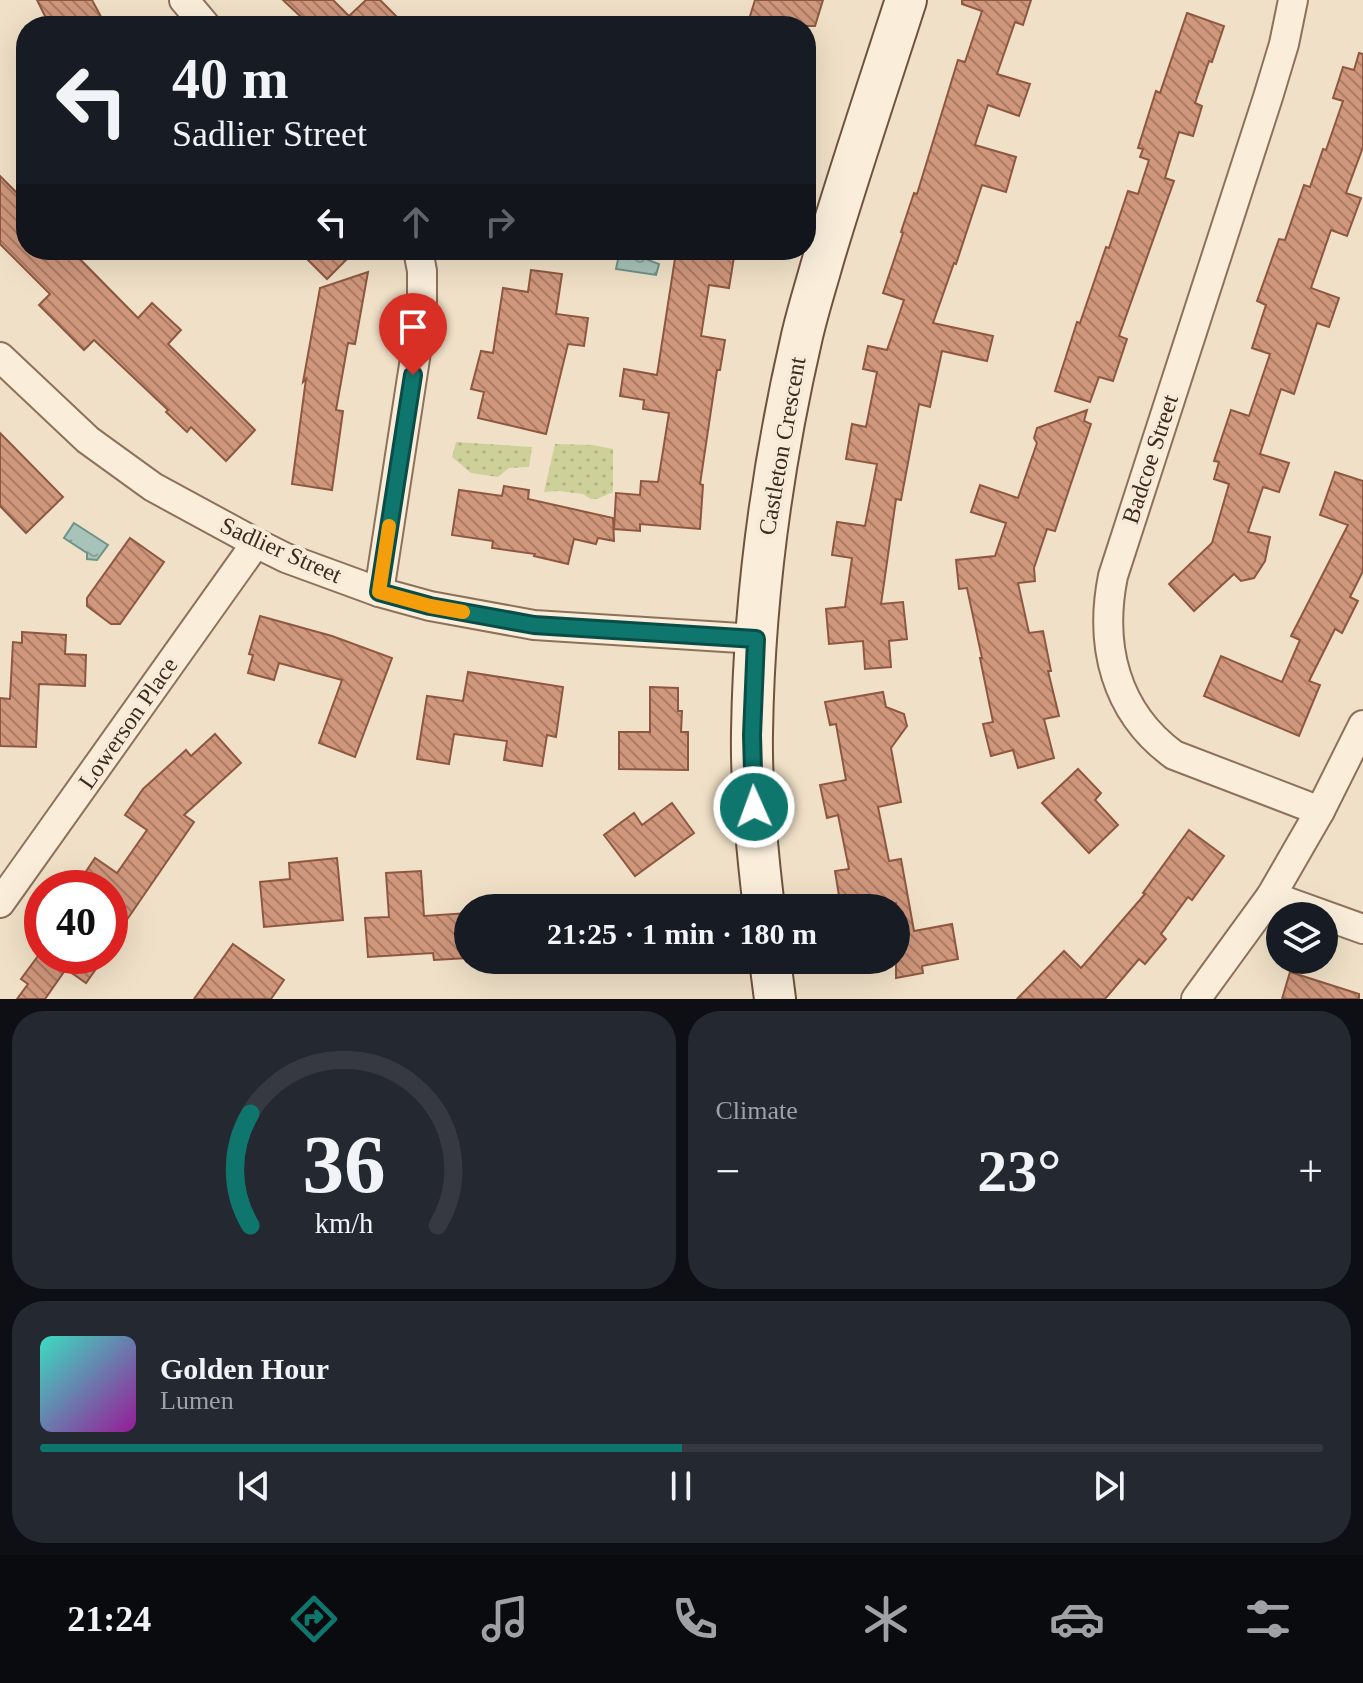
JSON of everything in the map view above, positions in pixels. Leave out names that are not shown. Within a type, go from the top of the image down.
[{"type":"street","points":[[184,0],[198,16]]},
{"type":"street","name":"Castleton Crescent","points":[[762,894],[755,831],[752,735],[756,639],[775,469],[802,333],[836,215],[906,0]]},
{"type":"street","name":"Badcoe Street","points":[[1293,0],[1268,97],[1113,576],[1107,617],[1111,660],[1124,699],[1159,745],[1174,755],[1320,811]]},
{"type":"street","points":[[379,592],[422,313],[420,260]]},
{"type":"street","name":"Sadlier Street","points":[[0,357],[88,440],[153,487],[286,558],[379,592],[430,606],[534,625],[756,639]]},
{"type":"street","name":"Lowerson Place","points":[[0,903],[256,543]]},
{"type":"street","points":[[1196,999],[1271,896],[1320,811],[1363,725]]},
{"type":"street","points":[[1271,896],[1363,929]]},
{"type":"street","points":[[772,974],[775,999]]},
{"type":"green space","points":[[456,442],[532,447],[529,467],[509,468],[498,477],[471,473],[452,457]]},
{"type":"green space","points":[[555,444],[613,449],[613,492],[591,499],[583,494],[544,492]]},
{"type":"water","points":[[618,260],[649,260],[659,264],[656,275],[616,269]]},
{"type":"water","points":[[74,523],[108,545],[97,560],[87,559],[87,553],[64,538]]},
{"type":"building","points":[[37,0],[92,0],[101,16],[45,16]]},
{"type":"building","points":[[283,0],[333,0],[349,16],[300,16]]},
{"type":"building","points":[[366,0],[380,0],[396,16],[349,16]]},
{"type":"building","points":[[755,0],[823,0],[816,23],[816,16],[750,16]]},
{"type":"building","points":[[962,0],[1031,0],[1023,25],[1015,22],[997,74],[1030,84],[1019,116],[988,105],[975,145],[1016,157],[1006,192],[982,185],[933,323],[993,336],[987,361],[942,351],[930,407],[919,404],[901,500],[896,499],[881,604],[903,602],[907,639],[889,641],[891,667],[865,669],[863,641],[829,644],[826,609],[845,607],[852,558],[832,555],[837,522],[865,526],[877,464],[846,459],[852,424],[866,427],[877,372],[863,369],[868,346],[887,350],[904,300],[883,293],[958,60],[965,62],[982,11],[962,4]]},
{"type":"building","points":[[1187,13],[1224,26],[1195,103],[1202,106],[1193,136],[1179,132],[1165,178],[1174,181],[1119,336],[1127,339],[1113,381],[1099,377],[1090,402],[1055,391],[1077,322],[1080,323],[1128,191],[1138,194],[1149,160],[1140,157],[1143,149],[1138,148],[1156,91],[1160,93]]},
{"type":"building","points":[[1359,53],[1363,54],[1363,147],[1346,193],[1361,198],[1347,236],[1331,230],[1311,288],[1339,298],[1329,327],[1317,323],[1294,394],[1281,389],[1260,454],[1289,463],[1279,492],[1263,487],[1248,532],[1270,537],[1265,561],[1254,578],[1241,581],[1234,574],[1194,611],[1169,584],[1212,543],[1229,484],[1214,479],[1219,462],[1214,461],[1231,410],[1249,416],[1270,354],[1252,348],[1266,305],[1257,301],[1279,239],[1285,240],[1304,185],[1310,187],[1323,149],[1326,150],[1343,101],[1333,98],[1343,67],[1354,70]]},
{"type":"building","points":[[0,176],[16,192],[16,260],[0,244]]},
{"type":"building","points":[[16,260],[81,260],[138,318],[152,303],[181,330],[168,344],[255,430],[226,461],[191,427],[187,432],[94,340],[84,350],[39,305],[50,294]]},
{"type":"building","points":[[308,260],[346,260],[327,279]]},
{"type":"building","points":[[675,260],[734,260],[729,288],[709,285],[701,336],[725,340],[720,370],[717,370],[700,484],[703,485],[700,529],[640,524],[640,531],[614,529],[616,493],[640,495],[641,481],[658,482],[669,413],[643,409],[644,400],[620,396],[624,369],[657,375]]},
{"type":"building","points":[[531,270],[562,274],[556,314],[588,318],[584,346],[568,344],[546,434],[478,418],[484,392],[471,389],[481,351],[493,353],[503,288],[528,292]]},
{"type":"building","points":[[368,272],[355,344],[348,343],[336,410],[343,411],[332,490],[292,484],[306,379],[303,382],[320,288]]},
{"type":"building","points":[[1087,410],[1084,421],[1091,424],[1055,531],[1047,529],[1034,568],[1035,581],[1018,583],[1029,633],[1043,631],[1051,671],[1048,671],[1059,716],[1044,719],[1054,758],[1018,768],[1013,750],[991,756],[983,724],[993,722],[982,658],[967,588],[959,589],[956,560],[995,556],[1006,523],[971,512],[980,485],[1018,498],[1037,443],[1034,438],[1037,428]]},
{"type":"building","points":[[0,433],[63,497],[26,533],[0,506]]},
{"type":"building","points":[[1335,472],[1363,481],[1363,571],[1350,597],[1358,601],[1342,633],[1335,629],[1309,681],[1320,685],[1299,736],[1204,696],[1221,656],[1282,682],[1300,640],[1291,636],[1348,525],[1320,515]]},
{"type":"building","points":[[504,486],[529,490],[528,499],[613,518],[614,541],[598,538],[596,544],[574,539],[568,564],[535,554],[492,548],[493,541],[452,535],[459,490],[502,496]]},
{"type":"building","points":[[130,538],[164,562],[120,624],[111,624],[87,606],[87,598]]},
{"type":"building","points":[[260,616],[332,636],[392,658],[355,757],[319,743],[342,680],[279,663],[274,680],[248,673],[253,655],[249,654]]},
{"type":"building","points":[[22,632],[66,635],[65,654],[86,655],[85,686],[39,684],[36,747],[0,746],[0,698],[10,699],[13,642],[22,643]]},
{"type":"building","points":[[468,672],[563,687],[556,737],[547,735],[542,766],[504,760],[507,741],[454,734],[449,764],[417,759],[427,696],[463,701]]},
{"type":"building","points":[[650,687],[678,688],[678,711],[682,711],[681,732],[688,732],[688,770],[619,769],[619,732],[650,732]]},
{"type":"building","points":[[883,692],[886,707],[904,714],[907,726],[891,748],[901,802],[878,807],[889,861],[901,859],[907,894],[839,894],[835,871],[849,869],[838,815],[827,818],[820,785],[846,780],[836,724],[830,725],[825,702]]},
{"type":"building","points":[[215,734],[241,763],[184,815],[194,822],[128,918],[128,870],[119,870],[147,830],[125,815],[143,789],[186,750],[191,756]]},
{"type":"building","points":[[1078,769],[1101,793],[1095,800],[1118,825],[1089,853],[1042,803]]},
{"type":"building","points":[[672,803],[694,833],[635,876],[604,835],[634,813],[642,825]]},
{"type":"building","points":[[1189,830],[1224,856],[1192,900],[1188,897],[1161,934],[1166,939],[1145,964],[1139,959],[1105,999],[1017,999],[1064,951],[1081,968],[1145,894]]},
{"type":"building","points":[[95,858],[113,870],[87,870]]},
{"type":"building","points":[[337,858],[343,920],[264,927],[260,882],[290,879],[289,863]]},
{"type":"building","points":[[421,871],[424,916],[454,914],[454,959],[434,960],[433,953],[368,957],[365,918],[389,917],[386,873]]},
{"type":"building","points":[[910,909],[914,931],[952,924],[958,959],[922,966],[923,973],[896,978],[896,974],[910,974]]},
{"type":"building","points":[[233,944],[284,980],[271,999],[194,999]]},
{"type":"building","points":[[25,974],[62,974],[45,999],[17,999],[28,984],[21,979]]},
{"type":"building","points":[[73,974],[92,974],[86,983]]},
{"type":"building","points":[[1289,974],[1359,994],[1359,999],[1282,999]]},
{"type":"slow traffic","points":[[389,526],[379,592],[463,612]]},
{"type":"route","points":[[413,375],[379,592],[430,606],[534,625],[756,639],[752,735],[754,807]]}]
